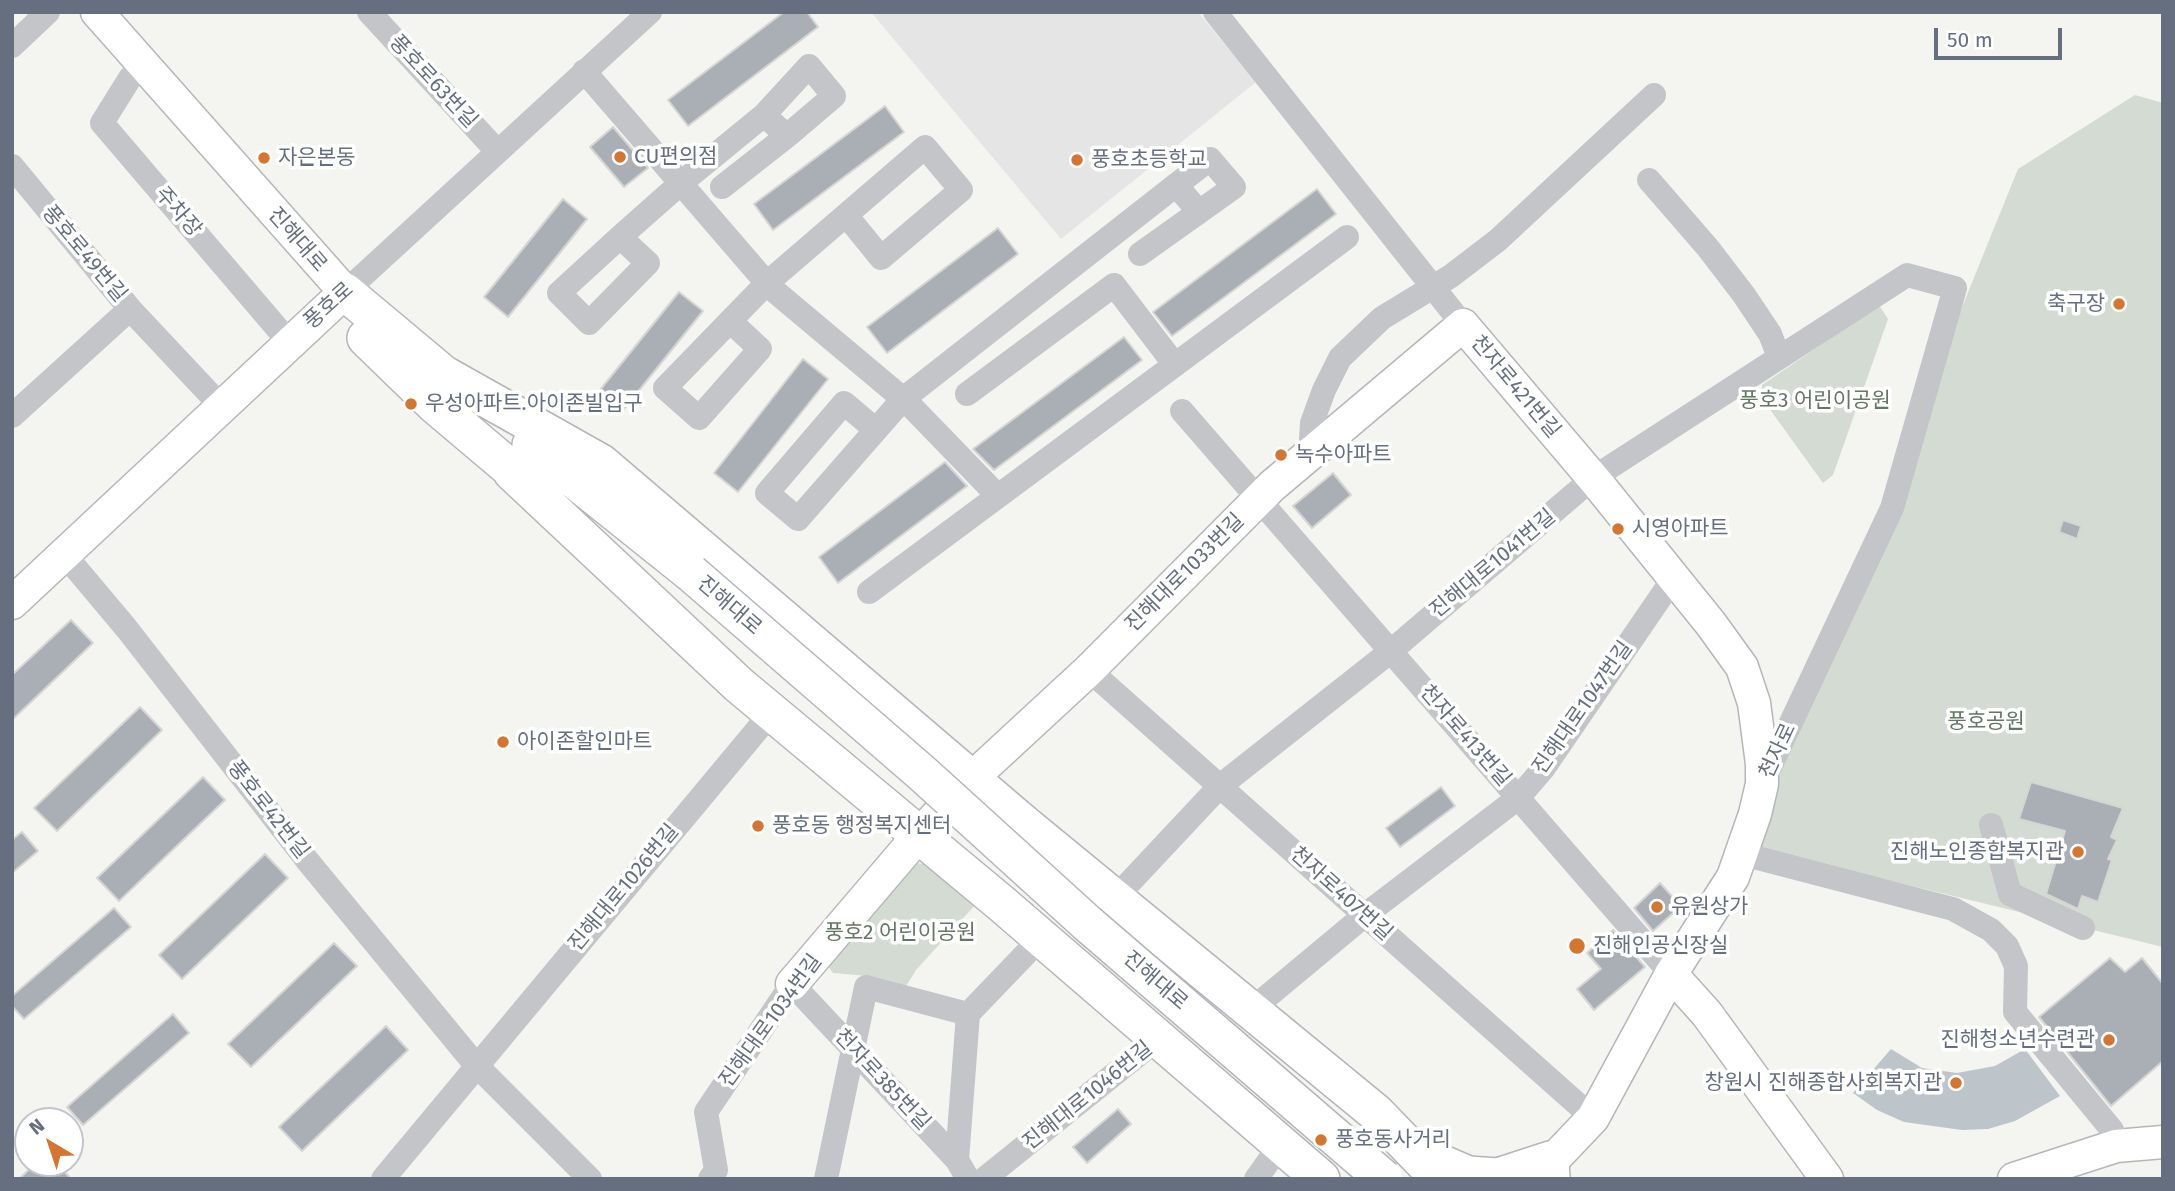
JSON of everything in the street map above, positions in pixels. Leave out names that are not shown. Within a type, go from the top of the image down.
[{"type":"highway","name":"진해대로","points":[[337,298],[443,374],[681,581],[1345,1179]]},
{"type":"highway","name":"진해대로","points":[[337,298],[434,404],[512,472],[681,581],[923,774],[1087,923],[1384,1179]]},
{"type":"highway","points":[[443,374],[600,463],[971,779],[1375,1112],[1440,1179]]},
{"type":"highway","points":[[512,472],[772,712],[1041,938],[1321,1179]]},
{"type":"highway","points":[[1413,1151],[1468,1175],[1498,1177],[1545,1172]]},
{"type":"main road","name":"진해대로","points":[[73,12],[130,78],[337,298]]},
{"type":"main road","name":"진해대로","points":[[97,12],[337,298]]},
{"type":"main road","name":"풍호로","points":[[12,603],[337,298]]},
{"type":"main road","name":"진해대로1033번길","points":[[919,835],[971,779],[1089,670],[1259,499],[1463,325]]},
{"type":"main road","name":"천자로421번길","points":[[1463,325],[1593,478],[1712,624],[1742,667],[1754,703],[1762,784]]},
{"type":"main road","name":"천자로","points":[[1545,1172],[1593,1118],[1671,974],[1733,877],[1762,784]]},
{"type":"main road","name":"진해대로1034번길","points":[[792,984],[919,835]]},
{"type":"main road","points":[[1671,974],[1707,1014],[1827,1179]]},
{"type":"main road","points":[[2014,1179],[2116,1146],[2163,1142]]},
{"type":"street","points":[[12,46],[48,12]]},
{"type":"street","name":"풍호로63번길","points":[[369,12],[497,151]]},
{"type":"street","name":"풍호로","points":[[337,298],[650,12]]},
{"type":"street","name":"천자로421번길","points":[[1215,12],[1463,325]]},
{"type":"street","points":[[621,237],[764,114],[809,66],[834,96],[722,187]]},
{"type":"street","points":[[584,71],[767,283],[903,399],[998,496]]},
{"type":"street","name":"주차장","points":[[130,78],[102,123],[289,342]]},
{"type":"street","points":[[1314,451],[1311,439],[1312,422],[1340,358],[1382,318],[1431,285],[1451,276],[1497,240],[1654,95]]},
{"type":"street","points":[[764,114],[787,136]]},
{"type":"street","points":[[730,321],[767,283],[846,215],[925,147],[961,190],[881,258],[846,215]]},
{"type":"street","points":[[876,430],[844,403],[766,493],[798,519],[876,430],[903,399],[1210,159],[1234,187],[1140,254]]},
{"type":"street","name":"풍호로49번길","points":[[12,166],[130,309],[221,406]]},
{"type":"street","points":[[1648,180],[1709,248],[1744,295],[1770,334],[1779,357]]},
{"type":"street","points":[[1176,185],[1199,212]]},
{"type":"street","points":[[869,592],[1347,237]]},
{"type":"street","name":"진해대로1041번길","points":[[1115,898],[1220,786],[1391,651],[1593,478],[1907,275],[1955,288]]},
{"type":"street","points":[[967,394],[1114,285],[1175,365]]},
{"type":"street","name":"천자로","points":[[1762,784],[1892,508],[1955,288]]},
{"type":"street","name":"풍호로49번길","points":[[12,416],[130,309]]},
{"type":"street","name":"천자로413번길","points":[[1182,411],[1671,974]]},
{"type":"street","name":"풍호로42번길","points":[[64,554],[127,629],[306,859],[475,1064],[590,1179]]},
{"type":"street","name":"진해대로1047번길","points":[[1251,1010],[1365,915],[1518,798],[1543,769],[1673,579]]},
{"type":"street","name":"천자로407번길","points":[[1089,670],[1593,1118]]},
{"type":"street","name":"진해대로1026번길","points":[[383,1179],[475,1064],[772,712]]},
{"type":"street","points":[[1991,825],[2010,894],[2083,928]]},
{"type":"street","points":[[1742,854],[1954,909],[1991,930],[2007,946],[2016,966],[2015,1012],[2112,1130],[2116,1146]]},
{"type":"street","points":[[962,1169],[968,1014],[1041,938]]},
{"type":"street","name":"천자로385번길","points":[[792,984],[962,1169]]},
{"type":"street","name":"진해대로1034번길","points":[[710,1179],[716,1170],[706,1112],[792,984]]},
{"type":"street","points":[[825,1179],[866,987],[968,1014]]},
{"type":"street","name":"진해대로1046번길","points":[[984,1179],[1158,1039]]},
{"type":"street","points":[[1256,1179],[1280,1144]]},
{"type":"shaded area","name":"풍호초등학교","points":[[871,12],[1198,12],[1256,82],[1061,239]]},
{"type":"shaded area","name":"창원시 진해종합사회복지관","points":[[1891,1049],[1922,1068],[1957,1073],[1995,1066],[2025,1049],[2060,1096],[2015,1121],[1988,1129],[1962,1130],[1904,1122],[1877,1110],[1853,1093]]},
{"type":"green space","name":"풍호공원","points":[[2135,95],[2163,103],[2163,947],[1744,845],[2018,169]]},
{"type":"green space","name":"풍호3 어린이공원","points":[[1879,305],[1888,319],[1833,475],[1823,483],[1761,397],[1762,385]]},
{"type":"green space","name":"풍호2 어린이공원","points":[[914,863],[926,864],[976,904],[916,970],[905,988],[868,976],[833,973],[825,962]]},
{"type":"building","points":[[784,12],[807,12],[818,27],[688,126],[668,100]]},
{"type":"building","points":[[885,106],[904,132],[773,230],[754,204]]},
{"type":"building","name":"CU편의점","points":[[613,127],[648,168],[624,187],[590,147]]},
{"type":"building","points":[[1317,189],[1336,214],[1172,336],[1153,312]]},
{"type":"building","points":[[563,199],[587,219],[508,317],[484,297]]},
{"type":"building","points":[[998,228],[1018,254],[887,353],[867,327]]},
{"type":"building","points":[[679,292],[703,311],[624,409],[600,390]]},
{"type":"building","points":[[1124,337],[1142,360],[994,470],[973,449]]},
{"type":"building","points":[[803,359],[828,379],[738,492],[714,473]]},
{"type":"building","points":[[945,462],[967,486],[838,583],[819,557]]},
{"type":"building","points":[[1333,473],[1351,495],[1312,528],[1293,506]]},
{"type":"building","points":[[2063,520],[2081,526],[2077,539],[2059,532]]},
{"type":"building","points":[[71,620],[93,643],[12,720],[12,675]]},
{"type":"building","points":[[140,707],[162,730],[57,831],[34,808]]},
{"type":"building","points":[[203,777],[225,800],[119,901],[97,878]]},
{"type":"building","name":"진해노인종합복지관","points":[[2031,782],[2123,808],[2111,837],[2117,840],[2108,859],[2112,860],[2098,902],[2082,896],[2078,909],[2046,894],[2065,831],[2019,819]]},
{"type":"building","points":[[1441,787],[1455,806],[1400,847],[1386,828]]},
{"type":"building","points":[[22,832],[38,851],[12,873],[12,840]]},
{"type":"building","points":[[265,854],[288,878],[182,979],[159,955]]},
{"type":"building","name":"유원상가","points":[[1660,883],[1681,906],[1653,931],[1634,908]]},
{"type":"building","points":[[114,908],[131,927],[24,1019],[12,1006],[12,996]]},
{"type":"building","points":[[1613,930],[1645,967],[1594,1010],[1577,989],[1601,969],[1587,953]]},
{"type":"building","points":[[334,943],[357,966],[251,1067],[228,1044]]},
{"type":"building","name":"진해청소년수련관","points":[[2110,958],[2125,972],[2142,958],[2163,984],[2163,1061],[2111,1106],[2039,1017]]},
{"type":"building","points":[[173,1014],[189,1033],[84,1124],[84,1107],[67,1107]]},
{"type":"building","points":[[386,1026],[408,1050],[302,1151],[279,1127]]},
{"type":"building","points":[[1118,1109],[1131,1124],[1087,1163],[1073,1147]]},
{"type":"building","points":[[69,1177],[71,1179],[19,1179]]},
{"type":"place","name":"CU편의점","points":[[620,157]]},
{"type":"place","name":"자은본동","points":[[264,158]]},
{"type":"place","name":"풍호초등학교","points":[[1077,160]]},
{"type":"place","name":"축구장","points":[[2119,304]]},
{"type":"place","name":"우성아파트.아이존빌입구","points":[[411,404]]},
{"type":"place","name":"녹수아파트","points":[[1281,455]]},
{"type":"place","name":"시영아파트","points":[[1618,529]]},
{"type":"place","name":"아이존할인마트","points":[[503,742]]},
{"type":"place","name":"풍호동 행정복지센터","points":[[758,826]]},
{"type":"place","name":"진해노인종합복지관","points":[[2078,852]]},
{"type":"place","name":"유원상가","points":[[1657,907]]},
{"type":"place","name":"진해인공신장실","points":[[1577,946]]},
{"type":"place","name":"진해청소년수련관","points":[[2109,1040]]},
{"type":"place","name":"창원시 진해종합사회복지관","points":[[1956,1083]]},
{"type":"place","name":"풍호동사거리","points":[[1321,1140]]}]
